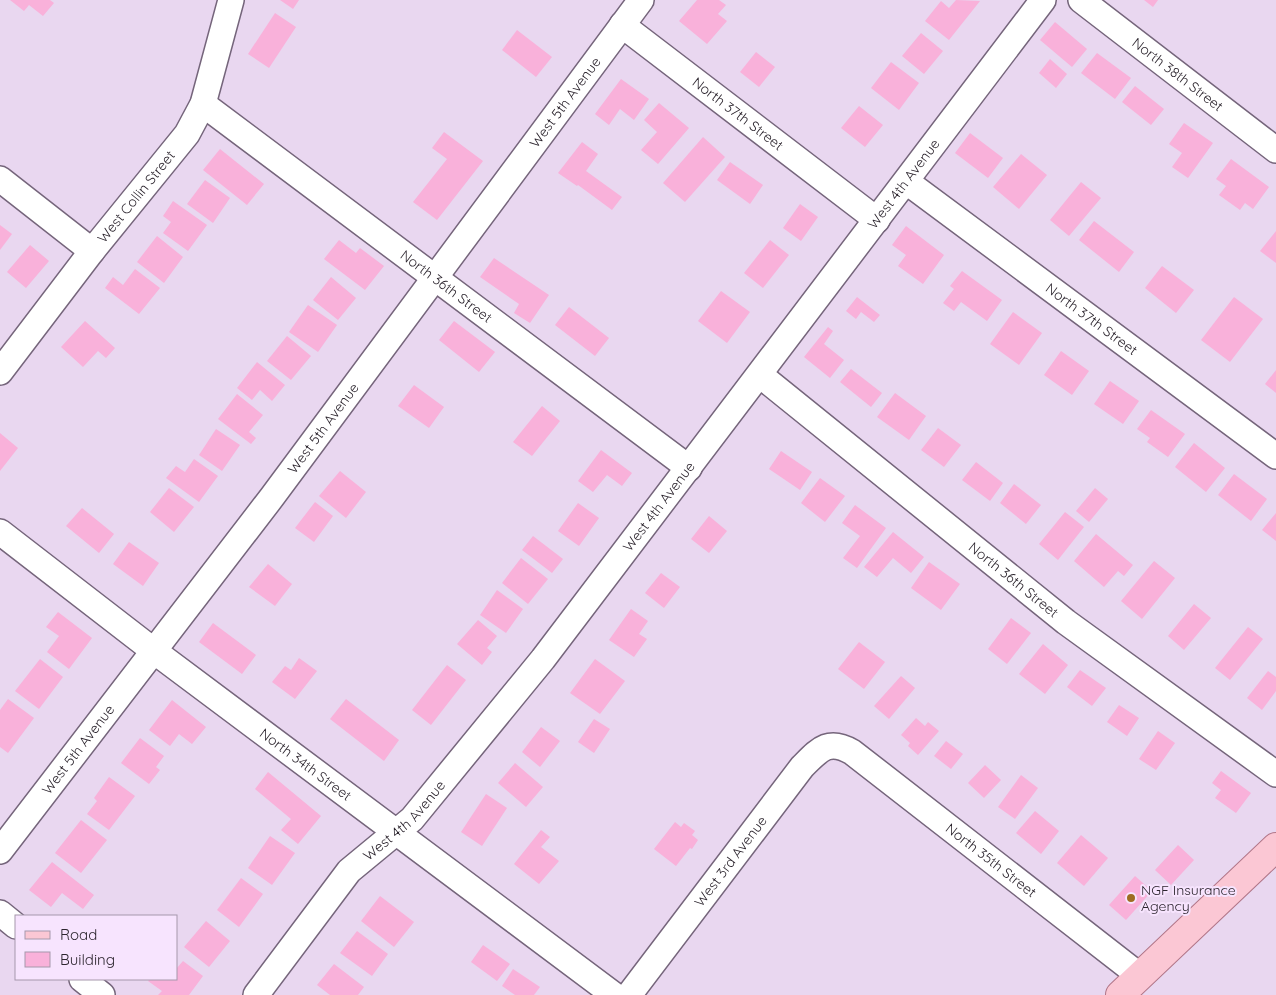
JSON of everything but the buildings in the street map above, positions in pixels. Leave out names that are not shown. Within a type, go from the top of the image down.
[{"type":"main road","points":[[1120,995],[1276,847]]},
{"type":"street","name":"West Collin Street","points":[[0,372],[92,251],[187,134],[203,104],[231,0]]},
{"type":"street","name":"West 5th Avenue","points":[[0,851],[272,497],[641,0]]},
{"type":"street","name":"West 4th Avenue","points":[[256,995],[349,871],[412,819],[543,659],[907,182],[1043,0]]},
{"type":"street","name":"North 38th Street","points":[[1081,0],[1276,150]]},
{"type":"street","name":"North 37th Street","points":[[622,25],[877,220]]},
{"type":"street","name":"North 36th Street","points":[[203,104],[689,468]]},
{"type":"street","points":[[0,179],[92,251]]},
{"type":"street","name":"North 37th Street","points":[[907,182],[1276,456]]},
{"type":"street","name":"North 36th Street","points":[[760,375],[1066,622],[1276,774]]},
{"type":"street","name":"North 34th Street","points":[[0,532],[395,833],[614,995]]},
{"type":"street","name":"West 3rd Avenue","points":[[629,995],[802,767],[819,750],[828,746],[842,747]]},
{"type":"street","name":"North 35th Street","points":[[842,747],[868,764],[1140,976]]},
{"type":"street","points":[[0,913],[15,925]]},
{"type":"street","points":[[83,980],[102,995]]},
{"type":"place","name":"NGF Insurance Agency","points":[[1131,898]]}]
